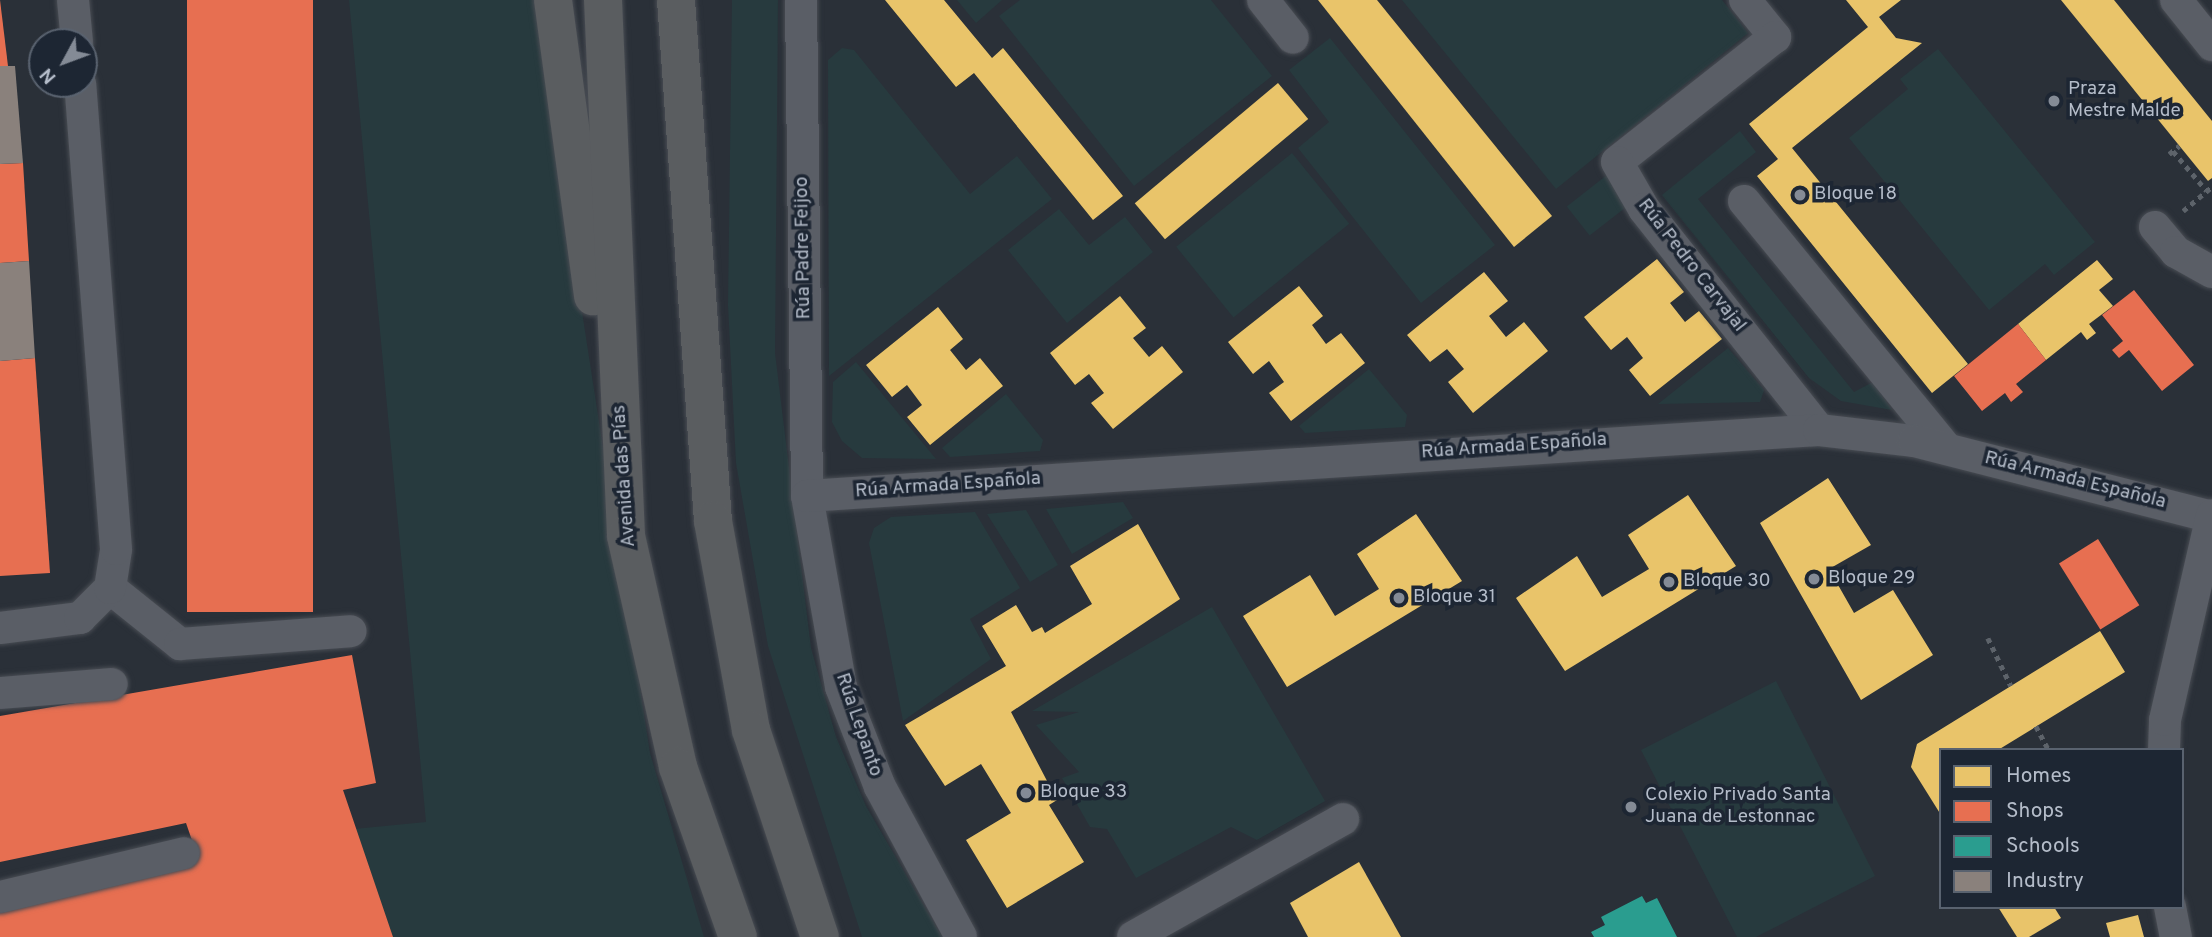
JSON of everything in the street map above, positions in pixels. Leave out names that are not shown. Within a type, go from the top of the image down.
[{"type":"highway","points":[[553,0],[626,536]]},
{"type":"highway","name":"Avenida das Pías","points":[[603,0],[626,536],[678,767],[738,937]]},
{"type":"highway","points":[[676,0],[680,92],[713,521],[751,730],[820,937]]},
{"type":"highway","points":[[680,92],[692,0]]},
{"type":"street","points":[[73,0],[76,28]]},
{"type":"street","name":"Rúa Padre Feijoo","points":[[801,0],[807,496]]},
{"type":"street","points":[[1263,0],[1293,38]]},
{"type":"street","name":"Rúa Pedro Carvajal","points":[[1745,0],[1775,37],[1617,162],[1644,209],[1819,430]]},
{"type":"street","points":[[2176,0],[2212,45]]},
{"type":"street","points":[[0,628],[80,618],[110,588],[116,548],[81,98]]},
{"type":"street","points":[[1744,201],[1946,449]]},
{"type":"street","points":[[2155,227],[2176,252],[2212,272]]},
{"type":"street","name":"Rúa Armada Española","points":[[807,496],[1819,430],[1946,449],[2212,517]]},
{"type":"street","name":"Rúa Lepanto","points":[[807,496],[841,687],[880,787],[961,937]]},
{"type":"street","points":[[2164,748],[2165,720],[2212,517]]},
{"type":"street","points":[[110,588],[180,644],[351,631]]},
{"type":"street","points":[[0,693],[112,684]]},
{"type":"street","points":[[1133,937],[1343,819]]},
{"type":"street","points":[[0,897],[184,853]]},
{"type":"street","points":[[2170,909],[2176,937]]},
{"type":"path","points":[[2179,146],[2171,152],[2207,191]]},
{"type":"path","points":[[1989,638],[2011,686]]},
{"type":"path","points":[[2036,726],[2048,748]]},
{"type":"green space","points":[[349,0],[534,0],[650,753],[704,937],[385,937],[354,829],[426,822]]},
{"type":"green space","points":[[732,0],[778,0],[775,353],[811,648],[836,737],[866,806],[942,937],[862,937],[768,646],[736,463],[728,305]]},
{"type":"green space","points":[[957,0],[1002,0],[976,23]]},
{"type":"green space","points":[[1020,0],[1211,0],[1272,76],[1134,186],[999,16]]},
{"type":"green space","points":[[1402,0],[1722,0],[1748,33],[1556,189]]},
{"type":"green space","points":[[1330,38],[1495,245],[1421,303],[1298,148],[1329,122],[1289,70]]},
{"type":"green space","points":[[842,48],[854,50],[970,194],[1017,156],[1052,199],[829,376],[828,60]]},
{"type":"green space","points":[[1938,49],[2095,242],[2054,275],[2045,264],[1989,310],[1849,138],[1908,89],[1900,79]]},
{"type":"green space","points":[[1740,131],[1756,152],[1698,199],[1854,392],[1873,382],[1892,410],[1841,401],[1809,378],[1662,195]]},
{"type":"green space","points":[[1292,153],[1349,224],[1233,317],[1176,247]]},
{"type":"green space","points":[[1607,175],[1630,204],[1590,236],[1567,206]]},
{"type":"green space","points":[[1059,209],[1089,245],[1125,217],[1153,252],[1067,323],[1008,250]]},
{"type":"green space","points":[[1728,348],[1764,390],[1760,402],[1658,404]]},
{"type":"green space","points":[[856,362],[936,459],[862,458],[842,441],[832,422],[833,382]]},
{"type":"green space","points":[[1369,369],[1407,415],[1405,427],[1305,433],[1299,426]]},
{"type":"green space","points":[[1006,394],[1043,440],[1040,451],[950,457],[942,448]]},
{"type":"green space","points":[[1123,502],[1133,518],[1072,554],[1046,509]]},
{"type":"green space","points":[[1026,510],[1058,565],[1030,582],[987,514]]},
{"type":"green space","points":[[975,512],[1020,588],[970,619],[991,659],[903,721],[869,543],[874,528],[891,517]]},
{"type":"green space","points":[[1212,607],[1325,801],[1257,840],[1231,827],[1136,878],[1107,829],[1090,827],[1062,778],[1079,772],[1036,725],[1079,712],[1032,711]]},
{"type":"green space","points":[[1776,681],[1875,876],[1756,937],[1737,937],[1641,750]]},
{"type":"building: Homes","points":[[885,0],[944,0],[992,58],[1003,48],[1123,196],[1093,220],[974,73],[956,87]]},
{"type":"building: Homes","points":[[1318,0],[1377,0],[1552,216],[1514,247]]},
{"type":"building: Homes","name":"Bloque 18","points":[[1846,0],[1901,0],[1879,17],[1896,38],[1922,43],[1792,148],[1968,364],[1932,393],[1757,176],[1778,159],[1749,124],[1868,27]]},
{"type":"building: Homes","points":[[2061,0],[2114,0],[2212,121],[2212,178],[2208,181]]},
{"type":"building: Homes","points":[[1278,83],[1308,119],[1165,239],[1135,203]]},
{"type":"building: Homes","points":[[1657,259],[1684,292],[1670,303],[1685,322],[1699,311],[1722,339],[1650,396],[1629,370],[1643,358],[1627,337],[1611,350],[1584,317]]},
{"type":"building: Homes","points":[[2097,260],[2113,279],[2099,290],[2113,306],[2089,324],[2096,333],[2087,340],[2081,332],[2046,360],[2018,324]]},
{"type":"building: Homes","points":[[1484,272],[1508,301],[1489,316],[1506,337],[1524,322],[1548,351],[1473,413],[1448,382],[1464,369],[1447,349],[1430,362],[1407,335]]},
{"type":"building: Homes","points":[[1299,286],[1323,316],[1312,325],[1326,344],[1341,333],[1365,363],[1291,421],[1269,393],[1284,382],[1269,361],[1253,374],[1228,342]]},
{"type":"building: Homes","points":[[1120,296],[1146,328],[1133,338],[1149,357],[1162,346],[1183,372],[1113,429],[1091,403],[1104,393],[1089,374],[1075,385],[1050,353]]},
{"type":"building: Homes","points":[[938,307],[963,339],[950,350],[966,370],[980,358],[1003,386],[930,445],[907,417],[922,405],[907,385],[892,397],[866,365]]},
{"type":"building: Homes","name":"Bloque 29","points":[[1828,478],[1871,545],[1829,569],[1854,613],[1893,590],[1933,655],[1861,700],[1760,523]]},
{"type":"building: Homes","name":"Bloque 30","points":[[1688,495],[1736,566],[1565,671],[1516,598],[1577,556],[1602,597],[1649,569],[1628,535]]},
{"type":"building: Homes","name":"Bloque 31","points":[[1416,514],[1462,581],[1287,687],[1243,616],[1310,575],[1335,616],[1379,589],[1357,554]]},
{"type":"building: Homes","points":[[1138,524],[1180,599],[1011,712],[1057,800],[1049,805],[1084,862],[1007,908],[966,840],[1011,813],[981,764],[945,786],[905,725],[1006,666],[982,626],[1016,605],[1032,632],[1042,627],[1045,633],[1092,604],[1070,566]]},
{"type":"building: Homes","points":[[2100,631],[2125,672],[2001,748],[1939,748],[1939,812],[1911,767],[1917,744]]},
{"type":"building: Homes","points":[[1359,862],[1401,937],[1308,937],[1290,903]]},
{"type":"building: Homes","points":[[1999,909],[2055,909],[2061,918],[2029,937],[2017,937]]},
{"type":"building: Homes","points":[[2138,915],[2144,937],[2110,937],[2106,923]]},
{"type":"building: Shops","points":[[0,0],[8,66],[0,66]]},
{"type":"building: Shops","points":[[187,0],[313,0],[313,612],[187,612]]},
{"type":"building: Shops","points":[[23,163],[29,261],[0,263],[0,164]]},
{"type":"building: Shops","points":[[2134,290],[2194,365],[2162,391],[2129,350],[2119,358],[2112,350],[2123,341],[2102,315]]},
{"type":"building: Shops","points":[[2018,324],[2046,360],[2016,384],[2023,392],[2011,402],[2005,393],[1982,411],[1954,376]]},
{"type":"building: Shops","points":[[35,358],[50,573],[0,576],[0,361]]},
{"type":"building: Shops","points":[[2098,539],[2139,605],[2100,630],[2059,563]]},
{"type":"building: Shops","points":[[352,655],[376,783],[343,790],[393,937],[0,937],[0,912],[198,858],[186,823],[0,862],[0,716]]},
{"type":"building: Schools","points":[[1642,896],[1646,903],[1657,898],[1677,937],[1594,937],[1591,932],[1605,925],[1601,917]]},
{"type":"building: Industry","points":[[0,66],[15,66],[23,163],[0,164]]},
{"type":"building: Industry","points":[[29,261],[35,358],[0,361],[0,263]]},
{"type":"place","name":"Praza Mestre Malde","points":[[2054,101]]},
{"type":"place","name":"Bloque 18","points":[[1800,195]]},
{"type":"place","name":"Bloque 29","points":[[1814,579]]},
{"type":"place","name":"Bloque 30","points":[[1669,582]]},
{"type":"place","name":"Bloque 31","points":[[1399,598]]},
{"type":"place","name":"Bloque 33","points":[[1026,793]]},
{"type":"place","name":"Colexio Privado Santa Juana de Lestonnac","points":[[1631,807]]}]
